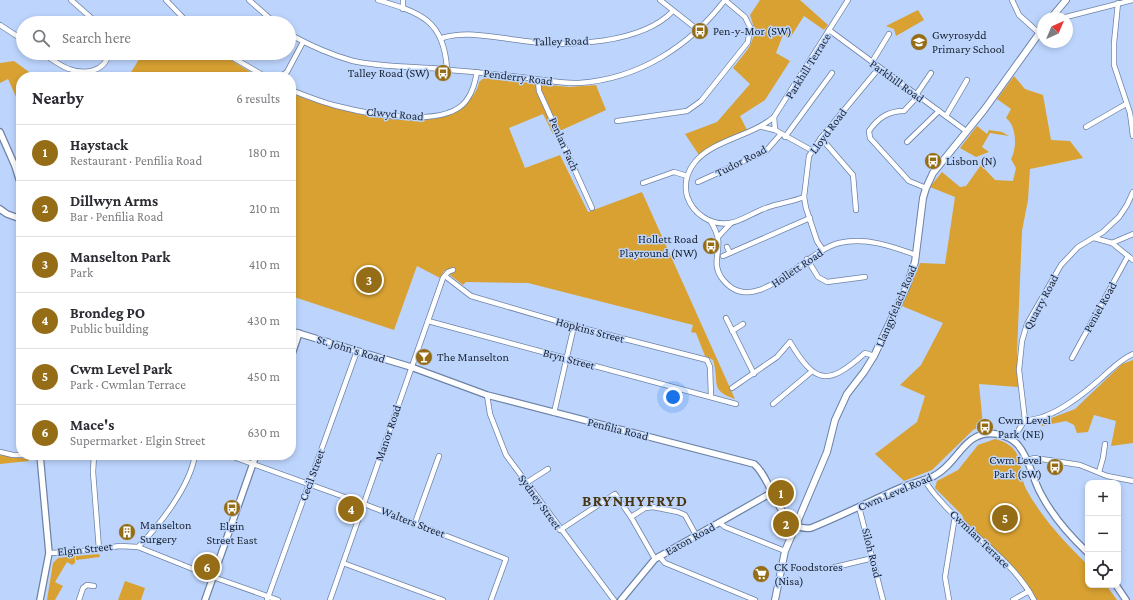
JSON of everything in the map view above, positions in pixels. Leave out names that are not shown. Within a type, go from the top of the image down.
[{"type":"main road","points":[[1056,12],[1066,0]]},
{"type":"main road","name":"Llangyfelach Road","points":[[775,600],[785,551],[827,452],[835,420],[847,394],[874,356],[906,288],[916,255],[923,198],[926,188],[933,173],[984,110],[1037,37]]},
{"type":"street","points":[[71,0],[89,16]]},
{"type":"street","points":[[166,0],[181,16]]},
{"type":"street","points":[[250,0],[268,16]]},
{"type":"street","points":[[378,0],[403,9],[428,21],[442,38],[446,52],[447,69]]},
{"type":"street","points":[[403,0],[403,9]]},
{"type":"street","points":[[660,0],[698,30]]},
{"type":"street","points":[[617,121],[687,110],[700,101],[748,42],[750,27],[745,18],[725,0]]},
{"type":"street","name":"Penderry Road","points":[[296,38],[329,53],[354,61],[380,65],[447,69],[538,80],[579,83],[625,74],[648,65],[669,54],[698,30],[725,0]]},
{"type":"street","name":"Parkhill Terrace","points":[[762,127],[774,117],[848,0]]},
{"type":"street","points":[[1012,0],[1019,15],[1037,28]]},
{"type":"street","points":[[1073,15],[1133,0]]},
{"type":"street","points":[[1118,3],[1114,43],[1114,65],[1132,121],[1133,136]]},
{"type":"street","name":"Talley Road","points":[[442,38],[453,35],[469,34],[555,43],[606,40],[635,34],[650,28],[665,20],[673,11]]},
{"type":"street","points":[[0,25],[16,35]]},
{"type":"street","name":"Parkhill Road","points":[[829,30],[966,131]]},
{"type":"street","points":[[872,62],[889,34]]},
{"type":"street","points":[[296,56],[303,42]]},
{"type":"street","points":[[53,60],[68,69],[84,72],[97,70],[106,60]]},
{"type":"street","points":[[237,60],[257,72]]},
{"type":"street","points":[[288,72],[294,60]]},
{"type":"street","name":"Lloyd Road","points":[[823,250],[817,241],[804,197],[808,161],[811,150],[879,68]]},
{"type":"street","name":"Clwyd Road","points":[[296,92],[337,107],[376,114],[421,118],[443,116],[454,111],[466,102],[473,89],[477,72]]},
{"type":"street","name":"Tudor Road","points":[[698,182],[766,151],[782,136],[832,73]]},
{"type":"street","points":[[926,188],[908,181],[870,138],[869,131],[874,124],[892,111],[904,111],[917,96],[931,73]]},
{"type":"street","name":"Penlan Fach","points":[[538,80],[539,91],[592,208]]},
{"type":"street","points":[[946,116],[966,82],[958,81]]},
{"type":"street","points":[[1086,127],[1126,104]]},
{"type":"street","points":[[907,142],[939,111]]},
{"type":"street","points":[[774,117],[775,130]]},
{"type":"street","points":[[643,183],[674,172],[687,176],[695,162],[702,156],[718,146],[762,127],[775,130],[782,136],[811,150]]},
{"type":"street","points":[[0,132],[16,169]]},
{"type":"street","points":[[908,132],[912,136]]},
{"type":"street","points":[[821,138],[853,176],[856,210]]},
{"type":"street","name":"Hollett Road","points":[[687,176],[685,190],[688,199],[694,209],[711,222],[718,237],[716,267],[730,286],[740,291],[752,293],[766,289],[807,259],[837,243],[853,240],[867,241],[916,255]]},
{"type":"street","name":"Quarry Road","points":[[1025,420],[1019,370],[1022,341],[1027,324],[1061,265],[1078,247],[1094,238],[1119,217],[1133,192]]},
{"type":"street","points":[[718,237],[731,223],[768,207],[804,197]]},
{"type":"street","points":[[0,208],[7,214],[16,217]]},
{"type":"street","points":[[723,256],[810,218]]},
{"type":"street","points":[[711,222],[731,223]]},
{"type":"street","points":[[1112,243],[1133,234]]},
{"type":"street","points":[[1094,238],[1112,243],[1133,260]]},
{"type":"street","points":[[727,247],[730,253]]},
{"type":"street","name":"Peniel Road","points":[[1072,358],[1128,256]]},
{"type":"street","points":[[807,259],[818,277],[826,282],[865,277]]},
{"type":"street","points":[[445,276],[453,270]]},
{"type":"street","name":"Manor Road","points":[[330,600],[410,367],[445,276]]},
{"type":"street","name":"Hopkins Street","points":[[445,276],[471,296],[574,326],[707,360],[710,367],[711,396]]},
{"type":"street","points":[[726,318],[754,374]]},
{"type":"street","name":"Bryn Street","points":[[428,321],[711,396],[736,404]]},
{"type":"street","points":[[732,331],[743,324]]},
{"type":"street","points":[[554,413],[574,326]]},
{"type":"street","name":"St. John's Road","points":[[296,332],[410,367]]},
{"type":"street","points":[[296,342],[299,333]]},
{"type":"street","points":[[732,388],[754,374],[776,357],[790,342],[811,372],[818,375],[834,375],[841,373],[858,361],[865,353],[874,356]]},
{"type":"street","name":"Cecil Street","points":[[268,598],[357,351]]},
{"type":"street","points":[[1087,552],[1063,528],[1049,509],[1040,494],[1023,452],[1012,440],[1025,420],[1031,420],[1050,413],[1072,401],[1120,361],[1133,354]]},
{"type":"street","name":"Penfilia Road","points":[[410,367],[487,394],[554,413],[754,464],[760,468],[772,494],[786,516],[795,526]]},
{"type":"street","points":[[774,404],[811,372]]},
{"type":"street","name":"Sydney Street","points":[[487,394],[490,414],[506,455],[560,530],[614,600]]},
{"type":"street","name":"Cwm Level Road","points":[[795,526],[804,529],[811,528],[900,488],[935,476],[948,466],[975,437],[994,434],[1012,440]]},
{"type":"street","points":[[1099,472],[1104,458],[1104,444]]},
{"type":"street","points":[[0,452],[16,455]]},
{"type":"street","points":[[415,523],[439,456]]},
{"type":"street","points":[[1027,460],[1035,458],[1080,465],[1107,476],[1133,480]]},
{"type":"street","points":[[40,460],[49,553],[40,600]]},
{"type":"street","points":[[94,460],[93,472],[99,549]]},
{"type":"street","points":[[138,547],[163,519],[178,497],[194,460]]},
{"type":"street","name":"Walters Street","points":[[244,460],[308,485],[415,523],[506,559],[491,600]]},
{"type":"street","points":[[205,600],[254,460]]},
{"type":"street","points":[[526,483],[548,469]]},
{"type":"street","name":"Cwmlan Terrace","points":[[924,479],[928,488],[983,541],[1029,591],[1034,600]]},
{"type":"street","points":[[560,530],[615,494],[657,558],[665,563],[755,600]]},
{"type":"street","name":"Eaton Road","points":[[621,600],[657,558],[772,494]]},
{"type":"street","points":[[631,517],[645,508],[653,507],[678,512],[685,515],[696,535]]},
{"type":"street","name":"Siloh Road","points":[[859,507],[883,600]]},
{"type":"street","points":[[949,600],[945,577],[956,516]]},
{"type":"street","points":[[720,523],[725,527],[785,551]]},
{"type":"street","name":"Elgin Street","points":[[49,553],[75,552],[120,546],[138,547],[268,598],[278,600]]},
{"type":"street","points":[[827,569],[873,558]]},
{"type":"street","points":[[343,563],[442,600]]},
{"type":"street","points":[[79,600],[82,588],[87,585],[94,586]]},
{"type":"street","points":[[1118,588],[1126,600]]},
{"type":"street","points":[[1013,600],[1029,591]]},
{"type":"shaded area","points":[[760,0],[800,0],[828,25],[824,30],[804,16],[790,38],[783,35],[776,53],[790,61],[765,100],[740,116],[747,130],[699,155],[685,134],[717,122],[750,84],[733,68],[751,44],[754,31],[750,15]]},
{"type":"shaded area","points":[[918,10],[924,20],[896,36],[894,29],[886,26]]},
{"type":"shaded area","points":[[139,60],[231,60],[251,72],[131,72]]},
{"type":"shaded area","points":[[14,61],[29,72],[16,72],[16,97],[8,79],[0,83],[0,63]]},
{"type":"shaded area","points":[[1014,76],[1025,89],[1043,95],[1051,140],[1070,141],[1083,158],[1030,169],[1028,200],[1022,231],[1017,353],[1018,387],[979,384],[983,425],[973,430],[932,470],[904,481],[875,454],[917,422],[925,396],[900,385],[921,365],[943,323],[902,306],[920,263],[945,264],[955,197],[930,187],[942,172],[960,187],[966,186],[981,165],[995,180],[1013,181],[1016,168],[1011,159],[1014,150],[1015,138],[1012,126],[1006,118],[1011,109],[997,99]]},
{"type":"shaded area","points":[[484,78],[569,87],[596,85],[606,110],[553,134],[543,114],[509,128],[525,168],[560,155],[588,212],[642,192],[735,399],[727,396],[718,389],[713,360],[705,356],[696,333],[691,332],[693,325],[528,283],[466,282],[463,285],[450,275],[455,268],[444,271],[440,278],[417,266],[394,330],[296,298],[296,95],[358,114],[412,120],[436,118],[457,111],[471,98],[478,87],[479,82]]},
{"type":"shaded area","points":[[977,126],[987,134],[989,130],[1002,132],[1009,136],[990,133],[982,147],[989,152],[976,157],[960,148]]},
{"type":"shaded area","points":[[1133,360],[1133,443],[1111,446],[1116,421],[1094,415],[1088,432],[1077,433],[1074,425],[1066,421],[1042,426],[1041,422],[1075,409],[1122,364]]},
{"type":"shaded area","points":[[995,439],[1011,446],[1018,456],[1024,484],[1032,500],[1054,530],[1085,562],[1085,588],[1108,588],[1117,600],[1037,600],[1021,577],[965,522],[962,515],[935,488],[937,481],[958,470],[978,445]]},
{"type":"shaded area","points":[[0,455],[16,457],[16,460],[29,461],[0,464]]},
{"type":"shaded area","points":[[99,554],[100,557],[76,560],[76,556]]},
{"type":"shaded area","points":[[75,556],[75,563],[72,565],[67,562],[55,582],[63,586],[55,600],[47,600],[53,563],[58,558]]},
{"type":"shaded area","points":[[125,581],[145,588],[141,600],[118,600]]},
{"type":"place","name":"Pen-y-Mor (SW)","points":[[700,31]]},
{"type":"place","name":"Gwyrosydd Primary School","points":[[919,42]]},
{"type":"place","name":"Talley Road (SW)","points":[[443,73]]},
{"type":"place","name":"Lisbon (N)","points":[[933,161]]},
{"type":"place","name":"Hollett Road Playround (NW)","points":[[711,246]]},
{"type":"place","name":"Manselton Park","points":[[369,280]]},
{"type":"place","name":"The Manselton","points":[[424,357]]},
{"type":"place","name":"Cwm Level Park (NE)","points":[[985,427]]},
{"type":"place","name":"Cwm Level Park (SW)","points":[[1055,467]]},
{"type":"place","name":"Haystack","points":[[781,493]]},
{"type":"place","name":"Elgin Street East","points":[[232,508]]},
{"type":"place","name":"Brondeg PO","points":[[351,509]]},
{"type":"place","name":"Cwm Level Park","points":[[1005,518]]},
{"type":"place","name":"Dillwyn Arms","points":[[786,524]]},
{"type":"place","name":"Manselton Surgery","points":[[127,532]]},
{"type":"place","name":"Mace's","points":[[207,567]]},
{"type":"place","name":"CK Foodstores (Nisa)","points":[[761,574]]},
{"type":"district","name":"BRYNHYFRYD","points":[[635,500]]}]
